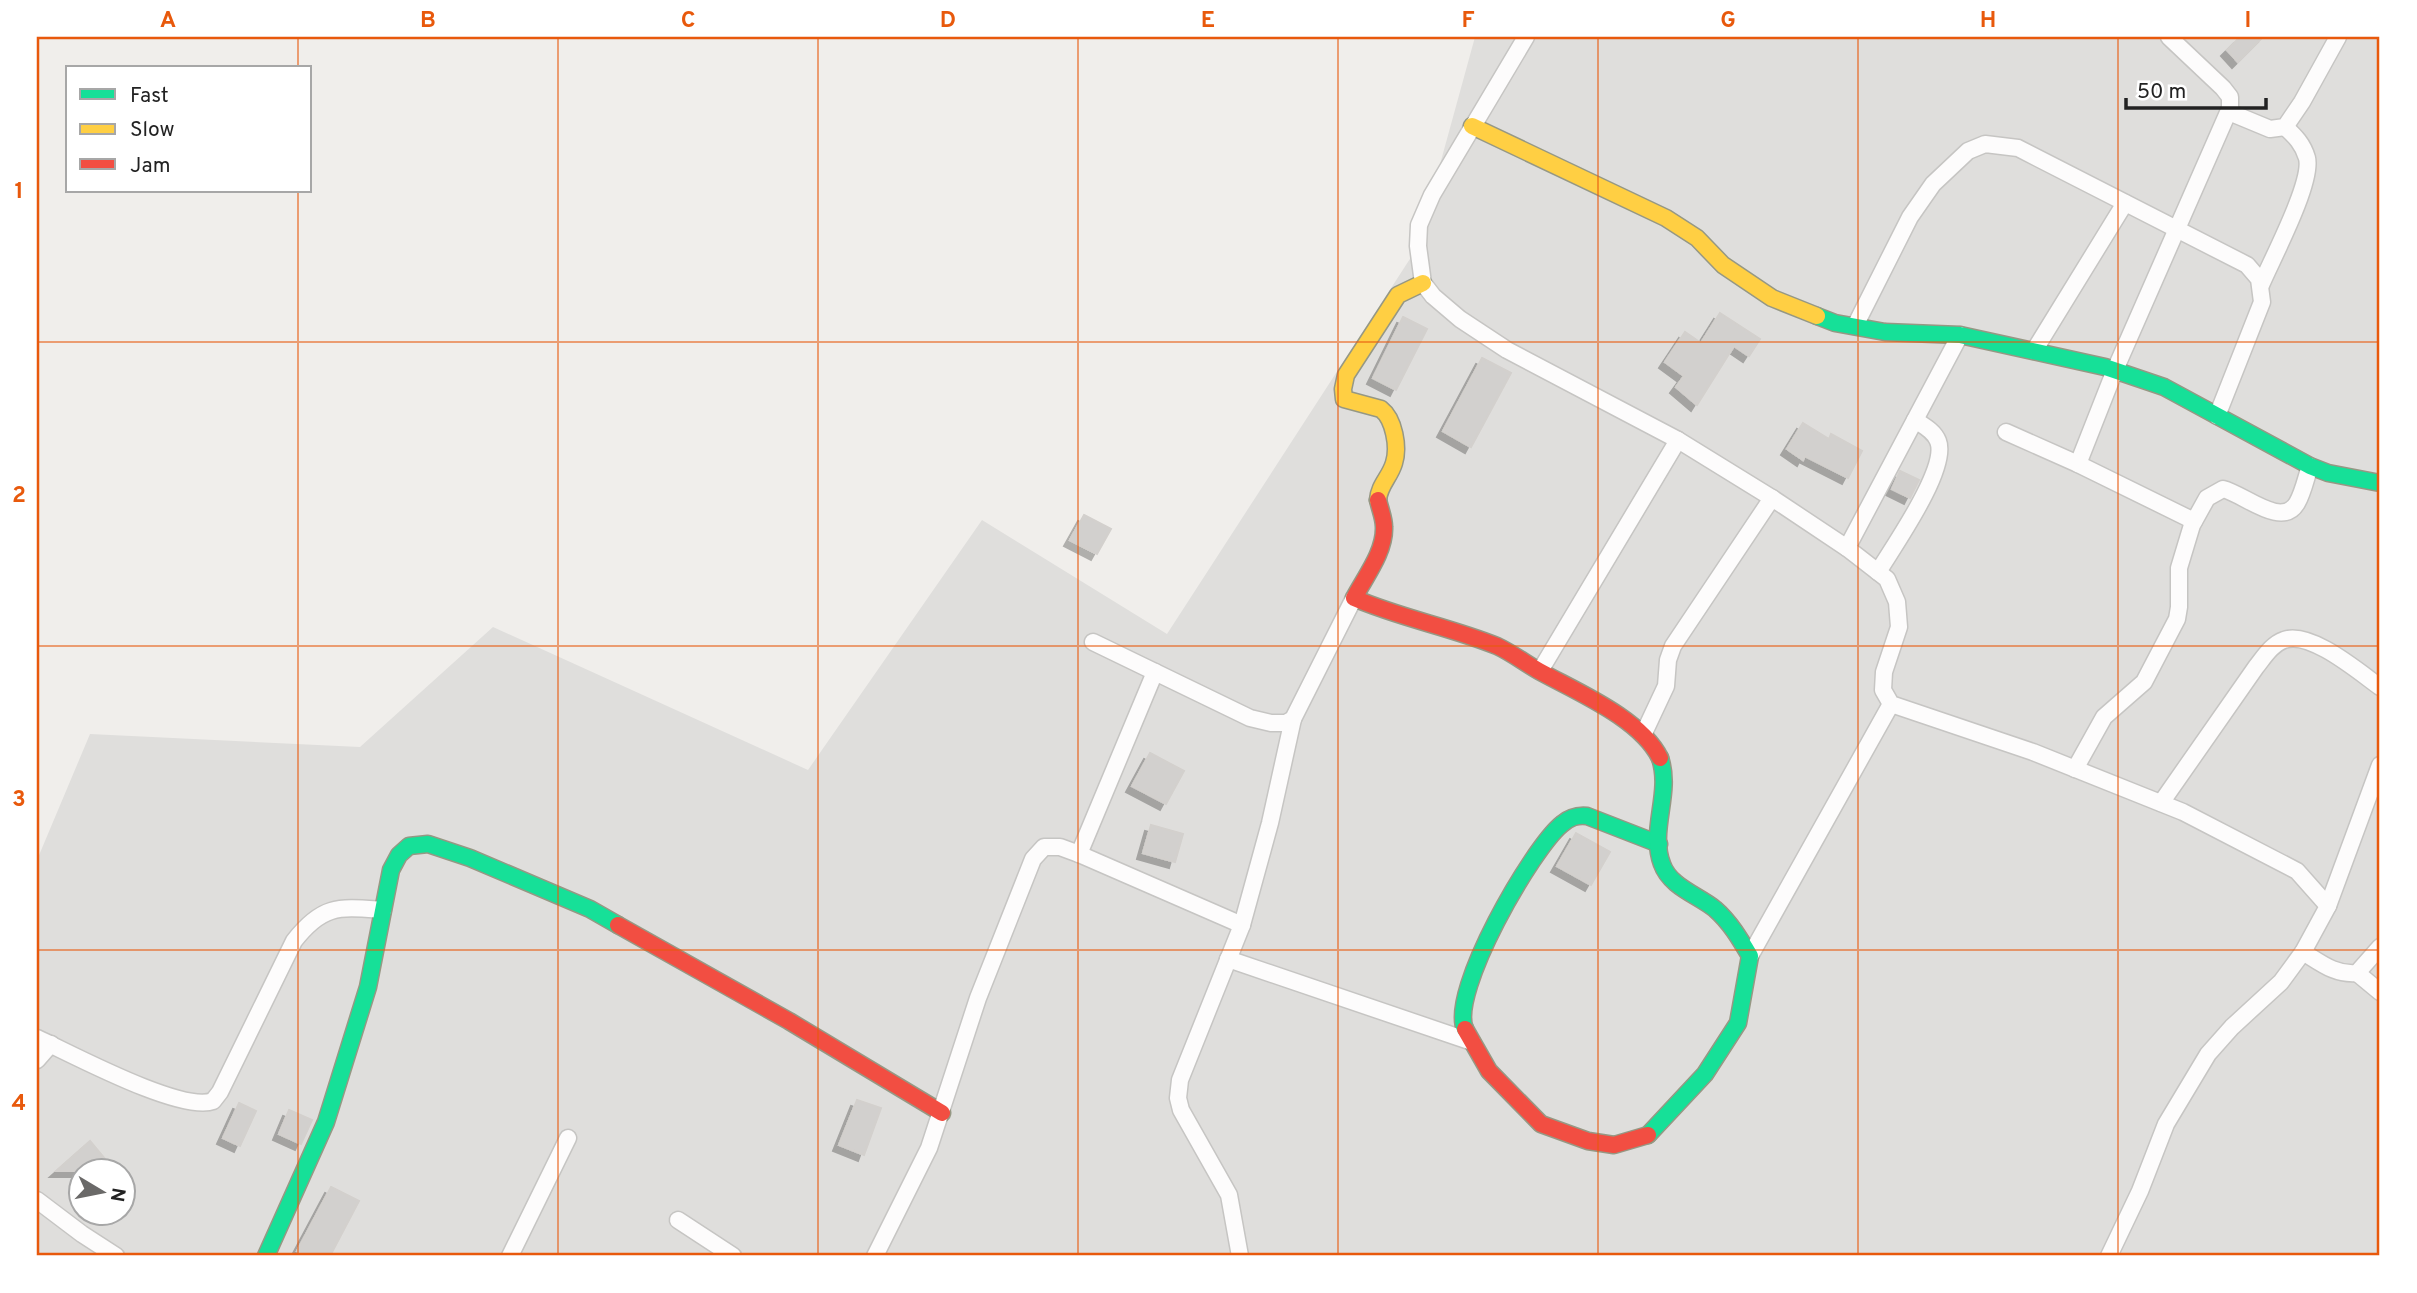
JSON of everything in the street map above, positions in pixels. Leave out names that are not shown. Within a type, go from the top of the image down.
[{"type":"street","points":[[1526,37],[1432,195],[1419,225],[1418,246],[1423,283],[1433,296],[1460,319],[1507,350],[1678,440],[1772,498],[1847,548],[1886,579],[1897,602],[1899,627],[1884,672],[1882,691],[1891,704],[1962,727],[2161,803],[2297,871],[2328,906]]},
{"type":"street","points":[[2078,464],[2115,370],[2229,112],[2230,97],[2223,88],[2169,37]]},
{"type":"street","points":[[2229,112],[2270,129],[2285,127],[2338,37]]},
{"type":"street","points":[[1472,126],[1665,218],[1697,238],[1723,265],[1772,299],[1835,323],[1885,332],[1960,335],[2115,370],[2164,387],[2310,466],[2328,473],[2380,483]]},
{"type":"street","points":[[2217,416],[2262,302],[2261,285],[2298,201],[2307,171],[2307,159],[2302,145],[2285,127]]},
{"type":"street","points":[[1855,326],[1910,217],[1933,184],[1968,151],[1985,144],[2018,148],[2177,229],[2247,265],[2261,285]]},
{"type":"street","points":[[2034,351],[2125,203]]},
{"type":"street","points":[[1240,1256],[1229,1195],[1181,1110],[1178,1098],[1180,1080],[1242,925],[1270,823],[1293,719],[1382,539],[1384,527],[1377,503],[1380,489],[1395,461],[1390,418],[1384,411],[1344,399],[1346,375],[1398,295],[1423,283]]},
{"type":"street","points":[[1847,548],[1960,335]]},
{"type":"street","points":[[1878,572],[1932,482],[1940,455],[1939,442],[1932,431],[1915,420]]},
{"type":"street","points":[[2006,432],[2194,521]]},
{"type":"street","points":[[1540,671],[1678,440]]},
{"type":"street","points":[[2075,769],[2104,717],[2144,682],[2177,619],[2179,568],[2194,521],[2207,498],[2223,489],[2271,512],[2290,512],[2297,503],[2310,466]]},
{"type":"street","points":[[1643,735],[1666,686],[1668,660],[1673,646],[1772,498]]},
{"type":"street","points":[[1354,598],[1379,610],[1499,647],[1597,704],[1643,735],[1660,756],[1665,787],[1659,844],[1661,864],[1674,881],[1714,908],[1733,926],[1750,956]]},
{"type":"street","points":[[2161,803],[2256,667],[2268,652],[2283,640],[2298,638],[2321,647],[2380,687]]},
{"type":"street","points":[[1093,642],[1250,718],[1271,723],[1286,723],[1293,719]]},
{"type":"street","points":[[1079,854],[1155,672]]},
{"type":"street","points":[[1659,844],[1587,816],[1577,816],[1562,824],[1539,849],[1528,867],[1478,958],[1470,981],[1463,1025],[1489,1071],[1541,1124],[1588,1140],[1614,1145],[1646,1137],[1705,1074],[1738,1023],[1750,956],[1891,704]]},
{"type":"street","points":[[2109,1256],[2140,1191],[2166,1124],[2208,1054],[2232,1027],[2281,982],[2303,952],[2328,906],[2380,765]]},
{"type":"street","points":[[266,1256],[326,1122],[368,987],[391,870],[398,855],[409,846],[428,844],[470,858],[590,909],[789,1021],[942,1113]]},
{"type":"street","points":[[874,1256],[918,1175],[942,1113],[978,998],[1033,859],[1044,847],[1060,847],[1079,854],[1242,925]]},
{"type":"street","points":[[37,1060],[44,1041],[157,1093],[200,1103],[213,1101],[220,1092],[293,941],[307,924],[326,912],[344,907],[383,910]]},
{"type":"street","points":[[2303,952],[2330,969],[2345,974],[2357,973],[2380,947]]},
{"type":"street","points":[[1228,958],[1472,1042]]},
{"type":"street","points":[[2357,973],[2380,992]]},
{"type":"street","points":[[510,1256],[568,1138]]},
{"type":"street","points":[[37,1199],[116,1256]]},
{"type":"street","points":[[678,1220],[733,1256]]},
{"type":"shaded area","points":[[1475,37],[2380,37],[2380,1256],[37,1256],[37,860],[90,734],[360,747],[493,627],[808,770],[982,520],[1167,634],[1417,248]]},
{"type":"building","points":[[2240,37],[2263,37],[2238,62],[2227,50]]},
{"type":"building","points":[[1720,313],[1760,339],[1749,356],[1734,346],[1697,405],[1676,387],[1684,376],[1665,362],[1685,332],[1701,343]]},
{"type":"building","points":[[1403,317],[1427,329],[1396,390],[1373,378]]},
{"type":"building","points":[[1482,358],[1511,373],[1471,447],[1443,431]]},
{"type":"building","points":[[1803,423],[1829,439],[1831,434],[1862,451],[1848,478],[1805,456],[1803,460],[1787,449]]},
{"type":"building","points":[[1900,471],[1919,480],[1910,498],[1892,489]]},
{"type":"building","points":[[1084,515],[1111,529],[1097,554],[1070,540]]},
{"type":"building","points":[[1150,753],[1184,771],[1166,804],[1132,786]]},
{"type":"building","points":[[1151,825],[1183,834],[1175,862],[1143,853]]},
{"type":"building","points":[[1576,833],[1610,852],[1591,885],[1557,866]]},
{"type":"building","points":[[857,1100],[881,1108],[864,1155],[839,1145]]},
{"type":"building","points":[[239,1103],[256,1111],[240,1146],[223,1138]]},
{"type":"building","points":[[289,1110],[312,1120],[301,1144],[279,1134]]},
{"type":"building","points":[[90,1141],[102,1156],[73,1156]]},
{"type":"building","points":[[66,1162],[66,1171],[56,1171]]},
{"type":"building","points":[[331,1187],[359,1201],[330,1256],[307,1256],[297,1251]]},
{"type":"traffic: fast","points":[[1817,316],[1835,323],[1885,332],[1960,335],[2105,367],[2164,387],[2310,466],[2328,473],[2380,483]]},
{"type":"traffic: fast","points":[[1648,1135],[1705,1074],[1738,1023],[1750,956],[1720,914],[1671,879],[1662,864],[1658,838],[1664,785],[1660,758]]},
{"type":"traffic: fast","points":[[1465,1029],[1463,1011],[1469,985],[1496,922],[1532,861],[1562,824],[1574,817],[1587,816],[1659,844]]},
{"type":"traffic: fast","points":[[266,1256],[326,1122],[368,987],[391,870],[399,855],[409,846],[428,844],[470,858],[590,909],[618,925]]},
{"type":"traffic: slow","points":[[1472,126],[1666,218],[1697,238],[1723,265],[1772,298],[1817,316]]},
{"type":"traffic: slow","points":[[1378,500],[1395,456],[1396,442],[1392,426],[1381,409],[1344,399],[1343,389],[1346,375],[1398,295],[1423,283]]},
{"type":"traffic: jam","points":[[1378,500],[1384,524],[1381,546],[1354,598],[1503,649],[1623,718],[1651,744],[1660,758]]},
{"type":"traffic: jam","points":[[618,925],[789,1021],[942,1113]]},
{"type":"traffic: jam","points":[[1465,1029],[1489,1071],[1541,1124],[1588,1141],[1614,1145],[1648,1135]]}]
